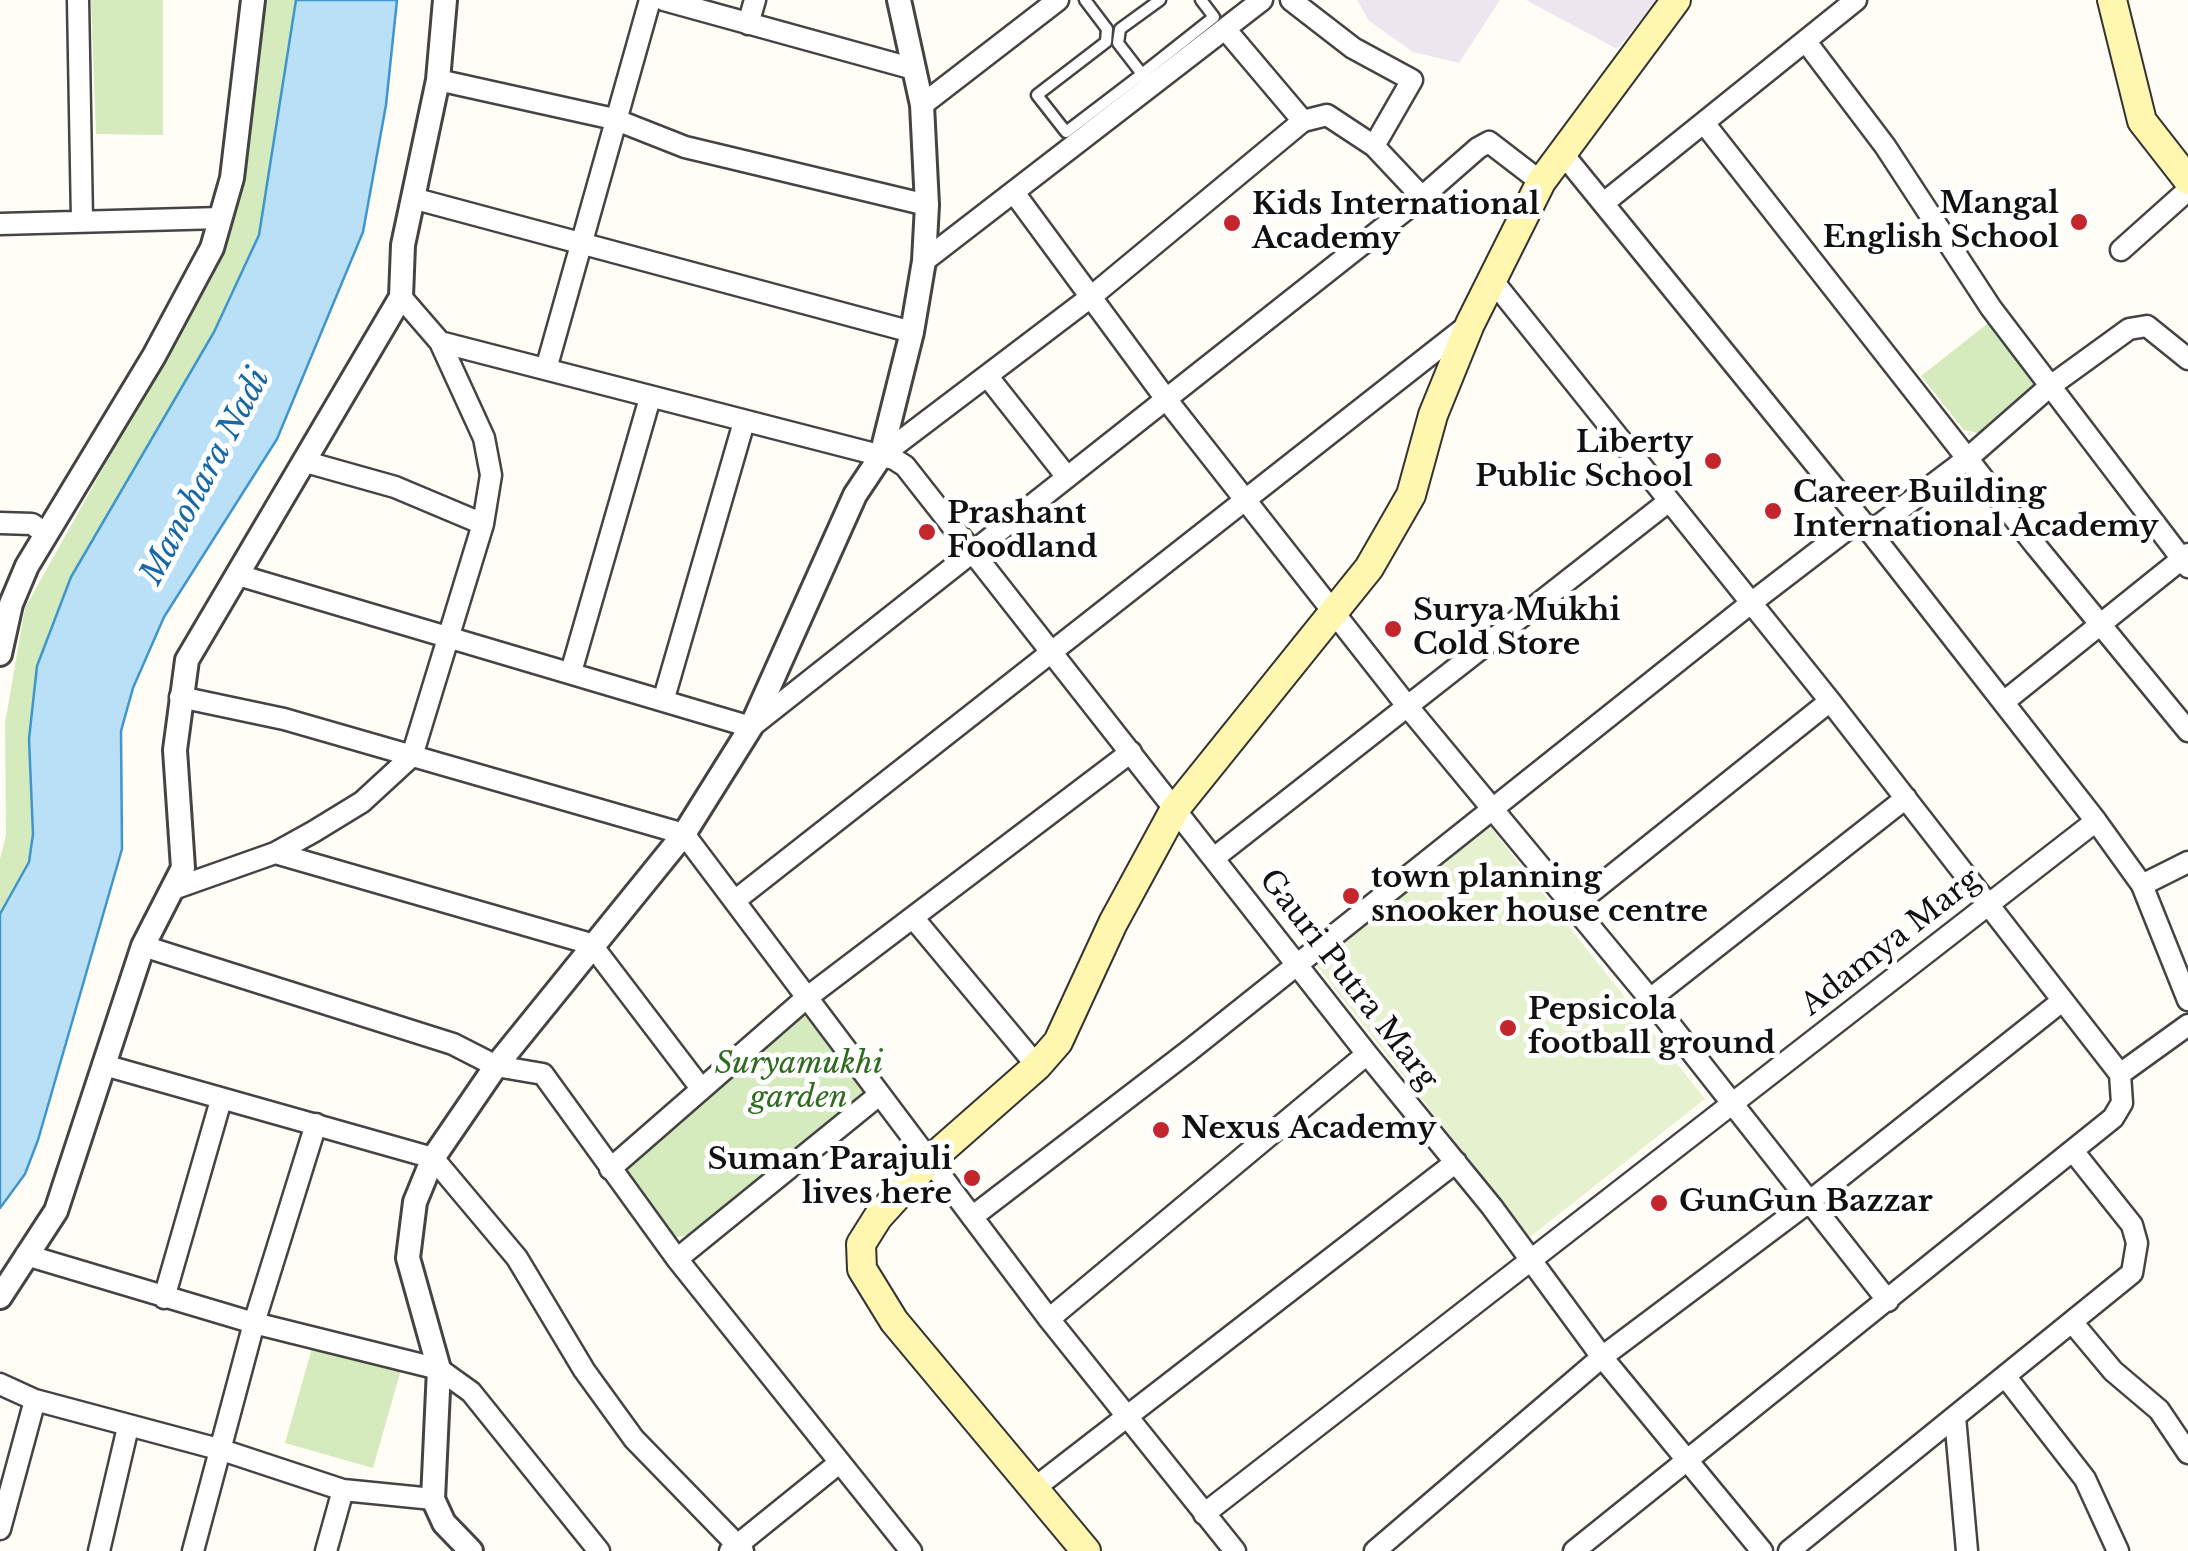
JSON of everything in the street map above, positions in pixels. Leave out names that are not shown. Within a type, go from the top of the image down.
[{"type":"main road","points":[[1086,1551],[894,1322],[862,1269],[861,1244],[866,1232],[928,1161],[1037,1066],[1072,1018],[1113,923],[1175,809],[1265,693],[1337,614],[1410,495],[1433,414],[1470,324],[1541,182],[1676,0]]},
{"type":"main road","points":[[2112,0],[2142,122],[2188,180]]},
{"type":"street","points":[[78,0],[82,220]]},
{"type":"street","points":[[0,654],[11,604],[46,534],[154,356],[212,248],[232,178],[253,0]]},
{"type":"street","points":[[0,1296],[56,1211],[143,946],[176,888],[183,848],[175,750],[186,660],[400,297],[403,246],[416,199],[438,80],[445,0]]},
{"type":"street","points":[[546,369],[650,0]]},
{"type":"street","points":[[664,0],[914,69]]},
{"type":"street","points":[[748,24],[755,0]]},
{"type":"street","points":[[466,1549],[444,1523],[432,1499],[439,1369],[408,1258],[415,1202],[434,1158],[496,1066],[591,944],[684,834],[752,727],[855,495],[881,456],[912,332],[924,261],[922,105],[898,0]]},
{"type":"street","points":[[922,105],[1058,0]]},
{"type":"street","points":[[924,261],[1015,194],[1148,81],[1226,30],[1262,0]]},
{"type":"street","points":[[1291,0],[1353,48],[1412,80],[1374,146]]},
{"type":"street","points":[[1605,202],[1856,0]]},
{"type":"street","points":[[1226,30],[1303,121]]},
{"type":"street","points":[[1807,43],[1886,146],[1991,308],[2186,560],[2005,702]]},
{"type":"street","points":[[438,80],[614,119],[686,147],[926,205]]},
{"type":"street","points":[[881,456],[1092,296],[1303,121],[1327,116],[1374,146],[1422,197]]},
{"type":"street","points":[[1704,123],[2188,731]]},
{"type":"street","points":[[752,727],[1489,142],[1541,182]]},
{"type":"street","points":[[1563,154],[1864,524],[2096,821],[2142,886],[2188,1000]]},
{"type":"street","points":[[2121,250],[2188,190]]},
{"type":"street","points":[[1015,194],[1166,399],[1408,707],[1650,999],[1888,1301]]},
{"type":"street","points":[[416,199],[912,332]]},
{"type":"street","points":[[0,224],[221,218]]},
{"type":"street","points":[[1493,282],[1830,700],[2120,1074],[2122,1104],[2113,1118],[2073,1151],[1574,1551]]},
{"type":"street","points":[[176,888],[275,853],[362,802],[412,756],[483,524],[490,476],[484,438],[440,342],[400,297]]},
{"type":"street","points":[[737,899],[1051,648],[1470,324]]},
{"type":"street","points":[[972,1217],[1750,603],[1850,527],[1878,526],[1968,458],[2049,387],[2129,329],[2148,326],[2188,359]]},
{"type":"street","points":[[440,342],[881,456]]},
{"type":"street","points":[[988,377],[1067,477]]},
{"type":"street","points":[[571,672],[650,398]]},
{"type":"street","points":[[664,698],[744,422]]},
{"type":"street","name":"Gauri Putra Marg","points":[[881,456],[905,466],[1456,1162],[1602,1358],[1762,1551]]},
{"type":"street","points":[[306,462],[394,488],[483,524]]},
{"type":"street","points":[[1214,858],[1669,501]]},
{"type":"street","points":[[0,523],[32,524],[46,534]]},
{"type":"street","points":[[238,576],[449,640],[664,698],[752,727]]},
{"type":"street","points":[[180,697],[284,719],[684,834],[737,899],[806,999],[1049,1319],[1235,1551]]},
{"type":"street","points":[[1574,906],[1830,700]]},
{"type":"street","points":[[610,1168],[806,999],[915,920],[1131,752]]},
{"type":"street","points":[[1650,999],[1906,798]]},
{"type":"street","name":"Adamya Marg","points":[[1204,1514],[2096,821]]},
{"type":"street","points":[[275,853],[591,944],[700,1087]]},
{"type":"street","points":[[2142,886],[2188,862]]},
{"type":"street","points":[[915,920],[1037,1066]]},
{"type":"street","points":[[143,946],[453,1044],[496,1066],[543,1074],[677,1259],[911,1551]]},
{"type":"street","points":[[1375,1551],[1602,1358],[1810,1202],[2062,1001]]},
{"type":"street","points":[[2120,1074],[2188,1024]]},
{"type":"street","points":[[1049,1319],[1367,1054]]},
{"type":"street","points":[[104,1065],[434,1158],[517,1258],[584,1370],[634,1439],[737,1549],[839,1463]]},
{"type":"street","points":[[677,1259],[878,1095]]},
{"type":"street","points":[[164,1298],[221,1100]]},
{"type":"street","points":[[193,1551],[254,1323],[316,1124]]},
{"type":"street","points":[[1789,1551],[2132,1273],[2137,1244],[2132,1225],[2073,1151]]},
{"type":"street","points":[[1032,1490],[1456,1162]]},
{"type":"street","points":[[26,1255],[254,1323],[439,1369],[471,1392],[600,1551]]},
{"type":"street","points":[[2072,1322],[2113,1371],[2159,1410],[2188,1453]]},
{"type":"street","points":[[2005,1376],[2085,1479],[2118,1551]]},
{"type":"street","points":[[0,1384],[35,1400],[222,1450],[343,1490],[432,1499]]},
{"type":"street","points":[[0,1529],[35,1400]]},
{"type":"street","points":[[1955,1418],[1967,1551]]},
{"type":"street","points":[[99,1551],[128,1427]]},
{"type":"street","points":[[326,1551],[343,1490]]},
{"type":"lane","points":[[1085,0],[1108,29],[1112,42],[1148,81]]},
{"type":"lane","points":[[1160,0],[1120,29],[1112,42],[1037,96],[1066,132],[1148,81],[1214,17],[1200,0]]},
{"type":"lane","points":[[1108,29],[1120,29]]},
{"type":"shaded area","points":[[1357,0],[1500,0],[1459,63],[1413,52],[1369,21]]},
{"type":"shaded area","points":[[1526,0],[1657,0],[1617,49]]},
{"type":"green space","points":[[91,0],[163,0],[163,135],[96,134]]},
{"type":"green space","points":[[267,0],[296,0],[259,235],[214,332],[71,577],[37,666],[29,739],[33,834],[29,862],[0,914],[0,859],[6,835],[5,723],[25,608],[215,268],[235,215]]},
{"type":"green space","points":[[1992,320],[2034,386],[1982,434],[1964,430],[1921,376]]},
{"type":"green space","name":"Pepsicola football ground","points":[[1485,820],[1705,1099],[1530,1237],[1310,957]]},
{"type":"green space","name":"Suryamukhi garden","points":[[813,1016],[864,1082],[864,1093],[687,1235],[673,1238],[621,1177],[621,1164],[800,1017]]},
{"type":"green space","points":[[314,1341],[402,1366],[373,1468],[285,1443]]},
{"type":"water","name":"Manohara Nadi","points":[[296,0],[397,0],[386,105],[363,232],[277,439],[164,617],[133,688],[121,731],[122,849],[38,1140],[25,1174],[0,1208],[0,914],[29,862],[33,834],[29,739],[37,666],[71,577],[214,332],[259,235]]},
{"type":"place","name":"Mangal English School","points":[[2079,222]]},
{"type":"place","name":"Kids International Academy","points":[[1232,223]]},
{"type":"place","name":"Liberty Public School","points":[[1713,461]]},
{"type":"place","name":"Career Building International Academy","points":[[1773,511]]},
{"type":"place","name":"Prashant Foodland","points":[[927,532]]},
{"type":"place","name":"Surya Mukhi Cold Store","points":[[1393,629]]},
{"type":"place","name":"town planning snooker house centre","points":[[1351,896]]},
{"type":"place","name":"Pepsicola football ground","points":[[1508,1028]]},
{"type":"place","name":"Nexus Academy","points":[[1161,1130]]},
{"type":"place","name":"Suman Parajuli lives here","points":[[972,1178]]},
{"type":"place","name":"GunGun Bazzar","points":[[1659,1203]]}]
